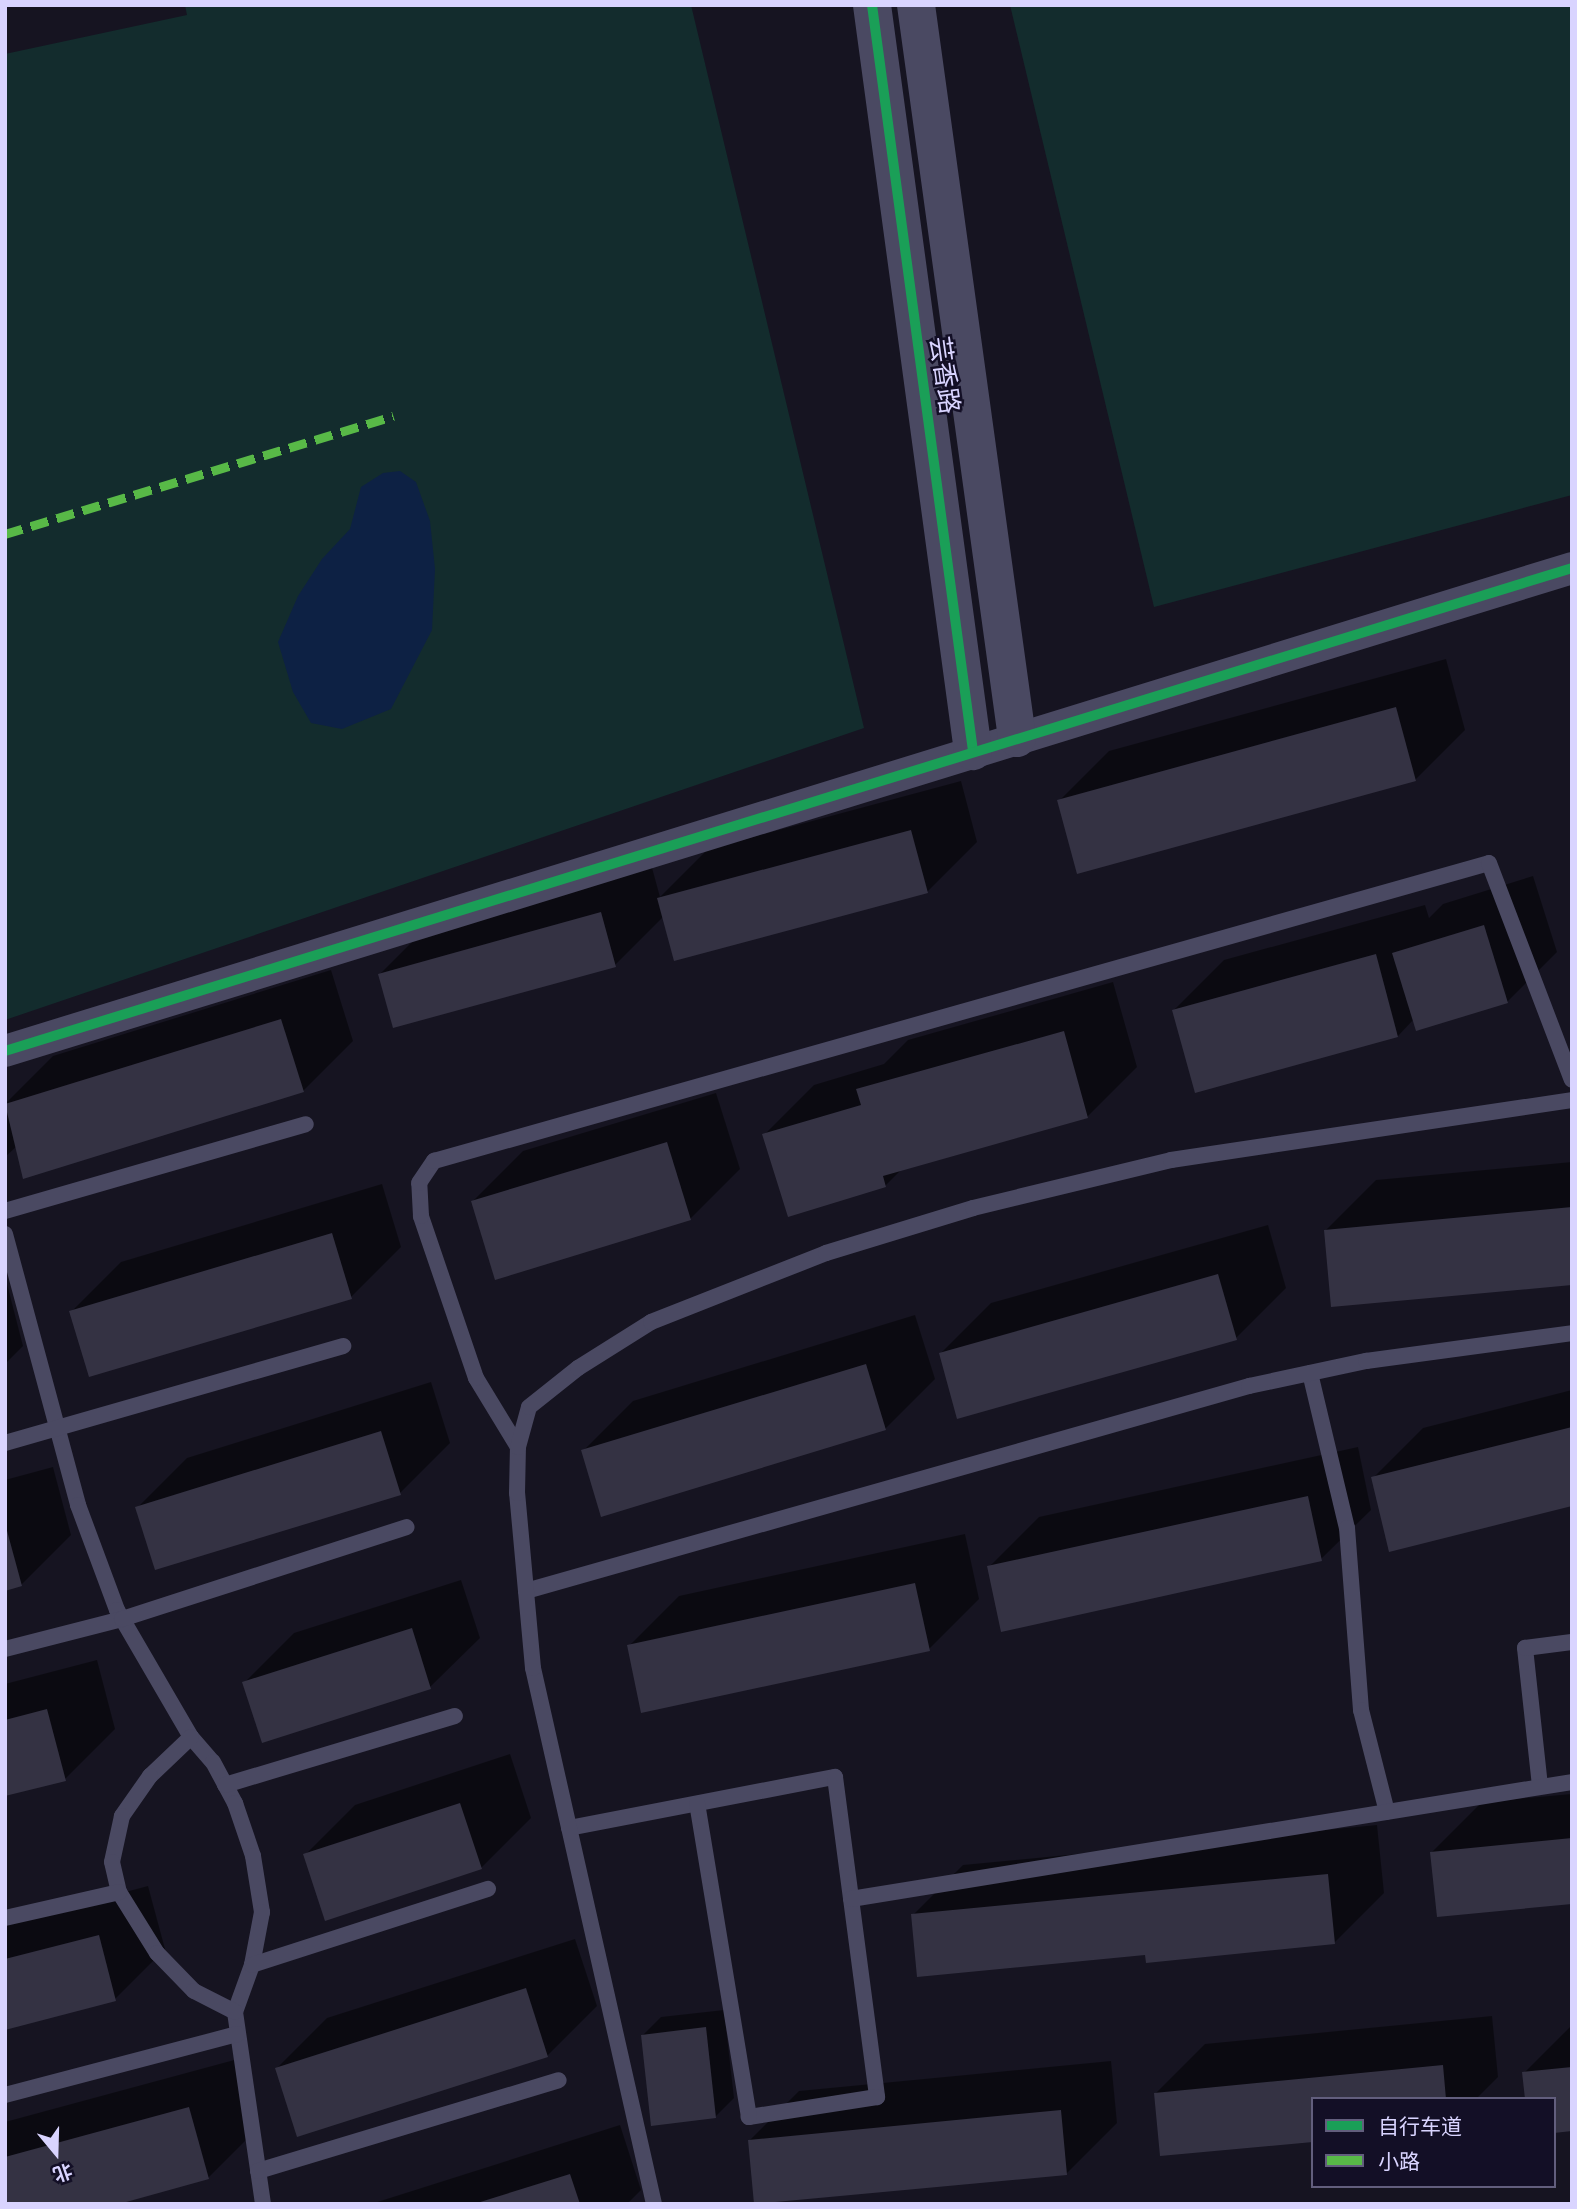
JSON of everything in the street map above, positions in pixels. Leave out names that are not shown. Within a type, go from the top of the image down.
[{"type":"street","name":"芸香路","points":[[872,5],[973,751]]},
{"type":"street","name":"芸香路","points":[[916,5],[1017,737]]},
{"type":"street","points":[[5,1051],[1572,568]]},
{"type":"lane","points":[[518,1447],[476,1378],[421,1216],[419,1182],[434,1161],[1489,863],[1572,1080]]},
{"type":"lane","points":[[654,2204],[533,1668],[517,1493],[518,1447],[529,1407],[578,1368],[640,1329],[826,1253],[973,1208],[1171,1160],[1572,1100]]},
{"type":"lane","points":[[5,1211],[306,1124]]},
{"type":"lane","points":[[5,1234],[78,1505],[122,1619],[191,1738],[213,1762],[253,1856],[262,1913],[252,1965],[235,2012],[263,2204]]},
{"type":"lane","points":[[526,1591],[1249,1386],[1310,1373],[1572,1333]]},
{"type":"lane","points":[[5,1443],[343,1346]]},
{"type":"lane","points":[[1310,1373],[1347,1528],[1361,1710],[1387,1812]]},
{"type":"lane","points":[[5,1649],[122,1619],[406,1527]]},
{"type":"lane","points":[[1540,1786],[1525,1648],[1572,1642]]},
{"type":"lane","points":[[225,1785],[456,1716]]},
{"type":"lane","points":[[191,1738],[150,1776],[122,1815],[111,1862],[119,1892],[157,1953],[194,1991],[235,2012]]},
{"type":"lane","points":[[569,1828],[835,1777],[877,2097],[749,2117],[697,1804]]},
{"type":"lane","points":[[851,1899],[1572,1782]]},
{"type":"lane","points":[[252,1965],[488,1889]]},
{"type":"lane","points":[[5,1918],[119,1892]]},
{"type":"lane","points":[[5,2095],[237,2034]]},
{"type":"lane","points":[[258,2171],[559,2080]]},
{"type":"green space","points":[[185,5],[691,5],[864,728],[5,1020],[5,54],[187,15]]},
{"type":"green space","points":[[1010,5],[1572,5],[1572,495],[1154,607]]},
{"type":"water","points":[[400,471],[416,482],[430,521],[435,569],[432,630],[391,709],[342,729],[311,723],[293,692],[278,642],[298,596],[322,559],[350,529],[361,487],[383,473]]},
{"type":"building","points":[[1396,707],[1416,781],[1077,874],[1057,800]]},
{"type":"building","points":[[911,830],[928,893],[674,961],[657,898]]},
{"type":"building","points":[[601,912],[616,967],[393,1028],[378,974]]},
{"type":"building","points":[[1484,925],[1508,1003],[1416,1031],[1392,953]]},
{"type":"building","points":[[1376,954],[1398,1037],[1195,1093],[1172,1010]]},
{"type":"building","points":[[281,1019],[304,1092],[23,1179],[5,1104]]},
{"type":"building","points":[[1064,1031],[1088,1118],[883,1176],[886,1187],[788,1217],[762,1134],[861,1105],[856,1089]]},
{"type":"building","points":[[667,1142],[691,1220],[495,1280],[471,1201]]},
{"type":"building","points":[[1572,1207],[1572,1285],[1331,1307],[1324,1230]]},
{"type":"building","points":[[332,1233],[352,1299],[89,1377],[69,1311]]},
{"type":"building","points":[[1218,1274],[1237,1340],[957,1419],[939,1353]]},
{"type":"building","points":[[866,1364],[886,1430],[601,1517],[581,1450]]},
{"type":"building","points":[[1572,1427],[1572,1506],[1389,1552],[1371,1477]]},
{"type":"building","points":[[381,1431],[401,1495],[155,1570],[135,1507]]},
{"type":"building","points":[[1308,1496],[1322,1561],[1001,1632],[987,1566]]},
{"type":"building","points":[[5,1528],[22,1586],[5,1591]]},
{"type":"building","points":[[915,1583],[930,1651],[641,1713],[627,1645]]},
{"type":"building","points":[[412,1628],[431,1689],[262,1743],[242,1682]]},
{"type":"building","points":[[47,1709],[66,1781],[5,1796],[5,1720]]},
{"type":"building","points":[[460,1803],[482,1869],[325,1921],[303,1854]]},
{"type":"building","points":[[1572,1838],[1572,1904],[1437,1917],[1430,1852]]},
{"type":"building","points":[[1328,1874],[1335,1944],[1146,1963],[1145,1955],[917,1977],[911,1914]]},
{"type":"building","points":[[99,1935],[116,2001],[5,2030],[5,1959]]},
{"type":"building","points":[[526,1988],[548,2057],[297,2137],[275,2068]]},
{"type":"building","points":[[706,2027],[716,2118],[651,2126],[641,2035]]},
{"type":"building","points":[[1443,2065],[1446,2097],[1311,2097],[1311,2142],[1160,2156],[1154,2093]]},
{"type":"building","points":[[1572,2067],[1572,2131],[1556,2133],[1556,2097],[1525,2097],[1522,2072]]},
{"type":"building","points":[[189,2107],[209,2179],[119,2204],[5,2204],[5,2157]]},
{"type":"building","points":[[1061,2110],[1067,2175],[754,2204],[748,2140]]},
{"type":"building","points":[[570,2174],[580,2204],[477,2204],[477,2203]]},
{"type":"marked path","points":[[5,534],[393,416]]},
{"type":"cycle path","points":[[872,5],[973,751]]},
{"type":"cycle path","points":[[5,1051],[1572,568]]}]
